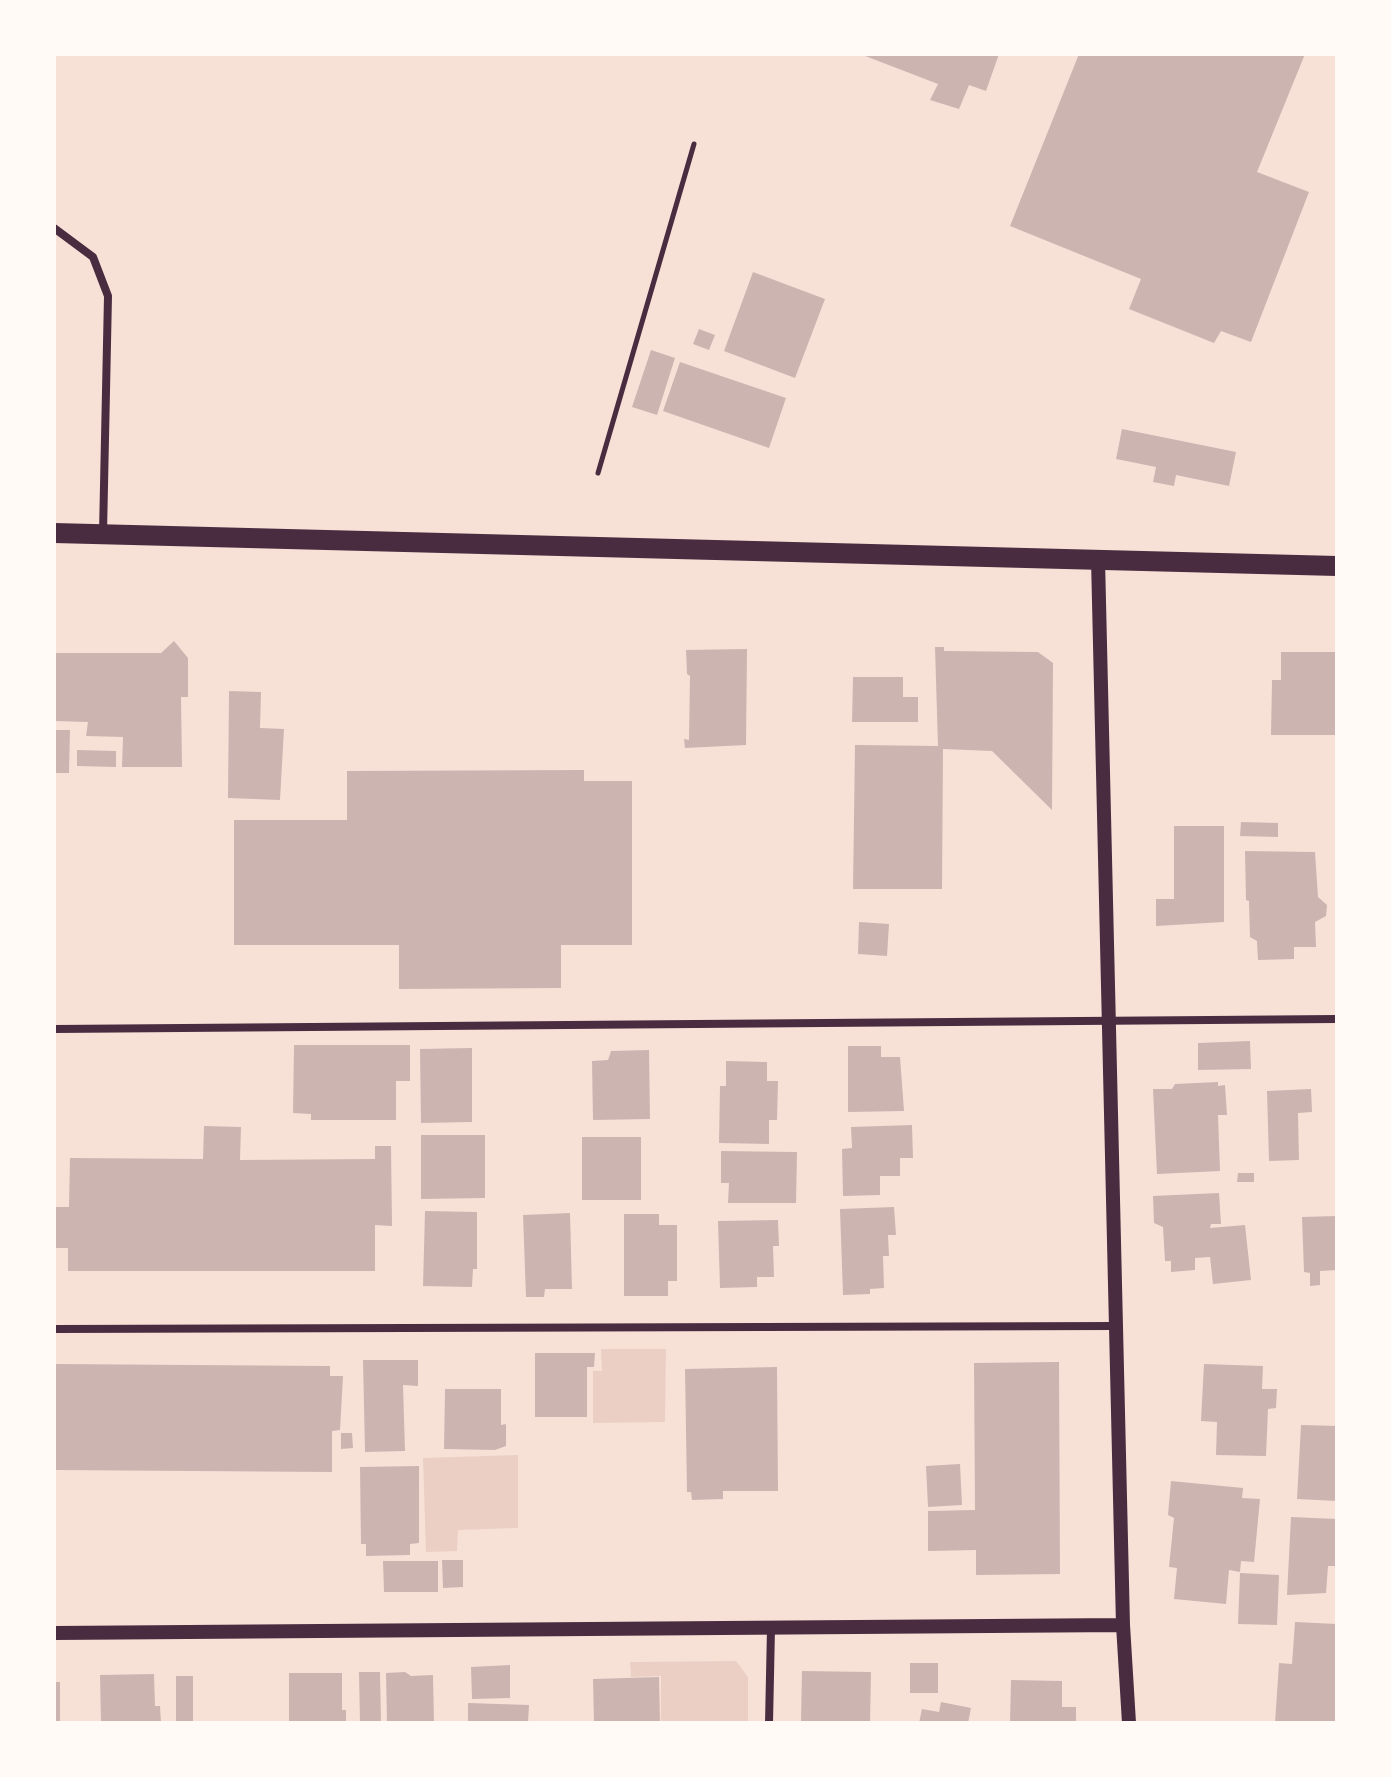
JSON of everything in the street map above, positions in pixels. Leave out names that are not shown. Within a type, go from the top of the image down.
[{"type":"main road","points":[[54,533],[1337,566]]},
{"type":"street","points":[[54,228],[93,257],[108,296],[103,534]]},
{"type":"street","points":[[1098,559],[1123,1625],[1129,1723]]},
{"type":"street","points":[[54,1029],[1108,1018],[1337,1019]]},
{"type":"street","points":[[54,1329],[1116,1326]]},
{"type":"street","points":[[54,1633],[1123,1625]]},
{"type":"street","points":[[769,1723],[771,1628]]},
{"type":"path","points":[[598,473],[694,144]]},
{"type":"shaded area","points":[[601,1349],[666,1349],[665,1422],[593,1423],[593,1371],[602,1371]]},
{"type":"shaded area","points":[[518,1455],[518,1528],[458,1530],[457,1551],[426,1552],[423,1458]]},
{"type":"shaded area","points":[[736,1661],[748,1677],[748,1723],[661,1723],[661,1676],[631,1677],[630,1662]]},
{"type":"building","points":[[860,54],[999,54],[986,91],[969,85],[959,109],[930,100],[938,84]]},
{"type":"building","points":[[1079,54],[1305,54],[1257,172],[1309,192],[1251,342],[1221,331],[1214,343],[1129,309],[1141,279],[1010,226]]},
{"type":"building","points":[[753,272],[825,299],[795,378],[724,351]]},
{"type":"building","points":[[699,329],[715,335],[709,350],[693,344]]},
{"type":"building","points":[[651,350],[675,358],[657,415],[632,407]]},
{"type":"building","points":[[680,362],[786,398],[769,448],[663,411]]},
{"type":"building","points":[[1122,429],[1236,452],[1229,486],[1176,475],[1174,486],[1153,482],[1156,467],[1116,459]]},
{"type":"building","points":[[174,641],[188,658],[188,697],[181,697],[182,767],[122,767],[123,737],[86,736],[88,722],[54,721],[54,653],[161,653]]},
{"type":"building","points":[[935,647],[944,647],[944,651],[1038,652],[1053,663],[1052,810],[992,751],[943,749],[942,889],[853,889],[855,745],[938,746]]},
{"type":"building","points":[[747,649],[746,745],[685,748],[684,739],[689,740],[690,676],[687,674],[686,650]]},
{"type":"building","points":[[1281,652],[1337,652],[1337,735],[1271,735],[1272,680],[1281,680]]},
{"type":"building","points":[[853,677],[903,677],[903,697],[918,697],[918,722],[852,722]]},
{"type":"building","points":[[229,691],[261,692],[260,728],[284,729],[280,800],[228,798]]},
{"type":"building","points":[[54,730],[70,730],[69,773],[54,773]]},
{"type":"building","points":[[77,750],[116,751],[116,767],[77,766]]},
{"type":"building","points":[[584,770],[584,781],[632,781],[632,945],[561,945],[561,988],[399,989],[399,945],[234,945],[234,820],[347,820],[347,771]]},
{"type":"building","points":[[1241,822],[1278,823],[1278,837],[1240,836]]},
{"type":"building","points":[[1174,826],[1224,826],[1224,922],[1156,926],[1156,899],[1174,899]]},
{"type":"building","points":[[1245,851],[1315,852],[1318,897],[1327,905],[1326,916],[1315,922],[1316,947],[1294,947],[1294,959],[1258,960],[1257,941],[1250,937]]},
{"type":"building","points":[[859,922],[889,924],[887,956],[858,954]]},
{"type":"building","points":[[1250,1041],[1251,1069],[1198,1070],[1198,1043]]},
{"type":"building","points":[[294,1045],[410,1045],[410,1081],[396,1081],[396,1120],[311,1120],[311,1114],[293,1113]]},
{"type":"building","points":[[848,1046],[881,1046],[881,1057],[900,1057],[904,1111],[848,1112]]},
{"type":"building","points":[[472,1048],[472,1122],[421,1123],[420,1049]]},
{"type":"building","points":[[649,1050],[650,1119],[593,1120],[592,1061],[608,1060],[611,1051]]},
{"type":"building","points":[[726,1061],[767,1062],[767,1081],[778,1081],[777,1120],[769,1120],[769,1144],[719,1143],[720,1086],[726,1086]]},
{"type":"building","points":[[1218,1082],[1218,1086],[1225,1085],[1227,1115],[1218,1115],[1220,1171],[1157,1174],[1153,1089],[1172,1089],[1175,1084]]},
{"type":"building","points":[[1311,1089],[1312,1112],[1298,1113],[1299,1160],[1269,1161],[1267,1091]]},
{"type":"building","points":[[912,1125],[913,1158],[900,1158],[900,1176],[880,1176],[880,1195],[843,1196],[842,1149],[852,1148],[851,1127]]},
{"type":"building","points":[[204,1126],[241,1127],[240,1160],[375,1159],[375,1146],[391,1146],[392,1226],[375,1225],[375,1271],[68,1271],[68,1248],[54,1248],[54,1207],[69,1207],[70,1158],[203,1159]]},
{"type":"building","points":[[421,1135],[485,1135],[485,1198],[421,1199]]},
{"type":"building","points":[[582,1137],[641,1137],[641,1200],[582,1200]]},
{"type":"building","points":[[721,1151],[797,1152],[796,1203],[728,1203],[729,1183],[721,1183]]},
{"type":"building","points":[[1238,1173],[1254,1173],[1254,1182],[1237,1182]]},
{"type":"building","points":[[1219,1193],[1221,1224],[1211,1224],[1210,1228],[1245,1225],[1251,1280],[1213,1284],[1210,1257],[1195,1258],[1195,1270],[1171,1272],[1171,1261],[1165,1261],[1163,1227],[1154,1223],[1153,1196]]},
{"type":"building","points":[[894,1207],[896,1235],[888,1235],[889,1256],[883,1256],[884,1288],[870,1289],[870,1294],[843,1295],[840,1209]]},
{"type":"building","points":[[425,1211],[477,1212],[477,1269],[473,1269],[472,1287],[423,1286]]},
{"type":"building","points":[[570,1213],[572,1289],[545,1289],[544,1297],[526,1297],[523,1215]]},
{"type":"building","points":[[624,1214],[659,1214],[659,1225],[677,1225],[677,1281],[668,1281],[668,1296],[624,1296]]},
{"type":"building","points":[[1337,1216],[1337,1270],[1320,1271],[1320,1285],[1310,1286],[1310,1273],[1304,1272],[1302,1217]]},
{"type":"building","points":[[778,1220],[779,1246],[773,1246],[774,1277],[757,1277],[757,1287],[720,1288],[718,1221]]},
{"type":"building","points":[[535,1353],[595,1353],[594,1367],[587,1367],[587,1417],[535,1417]]},
{"type":"building","points":[[363,1360],[418,1360],[418,1386],[403,1385],[405,1451],[365,1452]]},
{"type":"building","points":[[1059,1362],[1060,1574],[976,1575],[976,1550],[928,1551],[928,1511],[975,1510],[974,1363]]},
{"type":"building","points":[[54,1364],[330,1366],[330,1376],[343,1376],[340,1430],[332,1431],[332,1472],[54,1470]]},
{"type":"building","points":[[1204,1364],[1263,1366],[1262,1389],[1277,1389],[1276,1408],[1268,1409],[1266,1456],[1216,1455],[1217,1422],[1201,1421]]},
{"type":"building","points":[[777,1367],[778,1491],[723,1491],[723,1499],[692,1500],[691,1492],[687,1492],[685,1369]]},
{"type":"building","points":[[445,1389],[501,1389],[501,1425],[506,1424],[506,1446],[495,1450],[444,1449]]},
{"type":"building","points":[[1301,1425],[1337,1426],[1337,1501],[1297,1499]]},
{"type":"building","points":[[341,1433],[352,1433],[353,1448],[341,1449]]},
{"type":"building","points":[[960,1464],[962,1505],[928,1507],[926,1466]]},
{"type":"building","points":[[419,1466],[419,1543],[410,1544],[410,1555],[366,1556],[366,1544],[361,1544],[360,1467]]},
{"type":"building","points":[[1171,1481],[1243,1488],[1242,1498],[1260,1499],[1254,1562],[1241,1561],[1240,1572],[1229,1570],[1226,1604],[1174,1599],[1177,1568],[1169,1567],[1174,1518],[1168,1515]]},
{"type":"building","points":[[1291,1517],[1337,1519],[1337,1566],[1328,1566],[1326,1593],[1287,1595]]},
{"type":"building","points":[[442,1560],[463,1560],[463,1587],[443,1588]]},
{"type":"building","points":[[383,1561],[438,1561],[438,1592],[384,1592]]},
{"type":"building","points":[[1240,1573],[1279,1575],[1277,1625],[1238,1624]]},
{"type":"building","points":[[1295,1622],[1337,1624],[1337,1723],[1275,1723],[1279,1663],[1292,1664]]},
{"type":"building","points":[[910,1663],[938,1663],[938,1693],[910,1693]]},
{"type":"building","points":[[510,1665],[510,1698],[472,1699],[471,1667]]},
{"type":"building","points":[[802,1671],[871,1672],[870,1723],[801,1721]]},
{"type":"building","points":[[359,1672],[380,1672],[381,1723],[360,1723]]},
{"type":"building","points":[[405,1672],[411,1676],[433,1675],[434,1723],[387,1723],[386,1673]]},
{"type":"building","points":[[289,1673],[342,1673],[342,1710],[346,1710],[346,1723],[289,1723]]},
{"type":"building","points":[[154,1674],[155,1706],[160,1706],[161,1723],[101,1723],[100,1675]]},
{"type":"building","points":[[176,1676],[193,1676],[193,1723],[176,1723]]},
{"type":"building","points":[[659,1677],[660,1723],[594,1723],[593,1679]]},
{"type":"building","points":[[1011,1680],[1062,1681],[1062,1707],[1076,1707],[1076,1723],[1010,1723]]},
{"type":"building","points":[[54,1682],[60,1682],[60,1723],[54,1723]]},
{"type":"building","points":[[941,1702],[971,1708],[968,1723],[919,1723],[922,1709],[939,1712]]},
{"type":"building","points":[[468,1703],[529,1705],[528,1723],[468,1723]]}]
